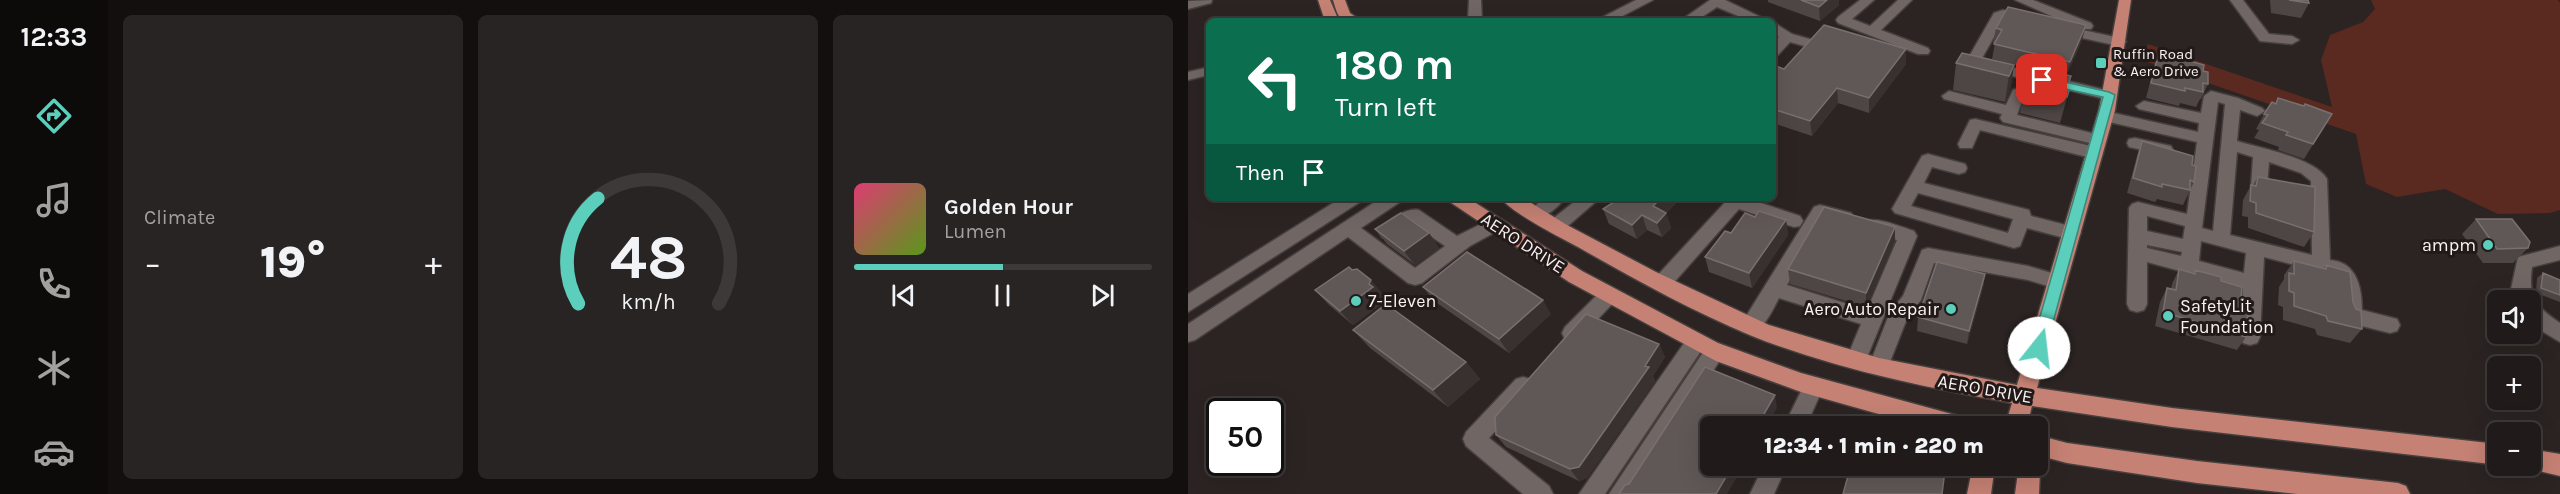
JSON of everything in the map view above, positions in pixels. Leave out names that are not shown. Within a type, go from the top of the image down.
[{"type":"main road","points":[[1324,0],[1331,18]]},
{"type":"main road","points":[[1339,0],[1344,15],[1349,18]]},
{"type":"main road","points":[[1350,0],[1358,18]]},
{"type":"main road","points":[[2019,416],[2105,116],[2125,0]]},
{"type":"main road","name":"AERO DRIVE","points":[[1460,201],[1493,225],[1609,295],[1706,346],[1747,365],[1923,416]]},
{"type":"main road","name":"AERO DRIVE","points":[[1515,201],[1662,284],[1750,326],[1856,360],[1921,377],[2025,396],[2177,419],[2487,453]]},
{"type":"main road","points":[[2048,448],[2067,453],[2197,472],[2398,494]]},
{"type":"main road","points":[[2541,462],[2560,465]]},
{"type":"main road","points":[[1979,494],[1982,476]]},
{"type":"main road","points":[[2027,494],[2029,476]]},
{"type":"street","points":[[1188,5],[1206,0]]},
{"type":"street","points":[[1474,18],[1475,0]]},
{"type":"street","points":[[1608,18],[1647,0]]},
{"type":"street","points":[[1868,0],[1843,20],[1923,51]]},
{"type":"street","points":[[1872,31],[1906,0]]},
{"type":"street","points":[[2021,0],[2119,38]]},
{"type":"street","points":[[2236,0],[2265,38],[2292,40]]},
{"type":"street","points":[[1720,3],[1745,18]]},
{"type":"street","points":[[1693,18],[1720,3]]},
{"type":"street","points":[[1713,18],[1720,3]]},
{"type":"street","points":[[2109,95],[1973,62],[1998,16],[2003,14],[2043,25],[2119,38]]},
{"type":"street","points":[[1776,28],[1787,37],[1808,43]]},
{"type":"street","points":[[1776,49],[1787,37]]},
{"type":"street","points":[[1190,76],[1206,71]]},
{"type":"street","points":[[2018,93],[2007,118],[2097,146]]},
{"type":"street","points":[[1949,96],[2011,111]]},
{"type":"street","points":[[2189,266],[2190,233],[2200,143],[2211,96],[2233,100],[2257,111]]},
{"type":"street","points":[[2222,240],[2233,100]]},
{"type":"street","points":[[2144,106],[2200,143]]},
{"type":"street","points":[[2105,116],[2200,143]]},
{"type":"street","points":[[1966,144],[1975,124],[2097,146]]},
{"type":"street","points":[[2135,143],[2229,144],[2307,169],[2319,179],[2322,265]]},
{"type":"street","points":[[2259,187],[2261,154]]},
{"type":"street","points":[[1914,186],[2023,215],[2014,241],[1901,209],[1928,160],[1959,168]]},
{"type":"street","points":[[2289,164],[2289,183]]},
{"type":"street","points":[[1188,304],[1349,201]]},
{"type":"street","points":[[1188,334],[1389,201]]},
{"type":"street","points":[[1535,214],[1552,201]]},
{"type":"street","points":[[1556,226],[1598,201]]},
{"type":"street","points":[[1662,284],[1736,201],[1794,221]]},
{"type":"street","points":[[2137,304],[2138,208],[2190,233],[2342,271],[2349,277],[2353,316],[2390,325]]},
{"type":"street","points":[[1750,326],[1775,289],[1820,212],[1908,236],[1856,360]]},
{"type":"street","points":[[1370,244],[1413,215],[1458,246]]},
{"type":"street","points":[[2021,220],[2072,233]]},
{"type":"street","points":[[1348,228],[1415,278],[1458,246],[1493,225]]},
{"type":"street","points":[[2138,236],[2190,233]]},
{"type":"street","points":[[2250,337],[2255,248]]},
{"type":"street","points":[[2521,290],[2524,262],[2560,253]]},
{"type":"street","points":[[1879,366],[1900,312],[1911,300],[1928,255],[2028,273],[2058,282]]},
{"type":"street","points":[[2148,255],[2253,283]]},
{"type":"street","points":[[1775,289],[1874,320]]},
{"type":"street","points":[[1555,352],[1609,295]]},
{"type":"street","points":[[2541,321],[2560,334]]},
{"type":"street","points":[[1591,494],[1706,346]]},
{"type":"street","points":[[1621,494],[1706,346]]},
{"type":"street","points":[[1539,369],[1474,439],[1541,494]]},
{"type":"street","points":[[1800,416],[1814,386]]},
{"type":"street","points":[[1762,494],[1771,476]]},
{"type":"shaded area","points":[[2371,0],[2558,0],[2560,3],[2560,210],[2550,213],[2498,214],[2445,189],[2397,197],[2366,184],[2356,134],[2141,60],[2148,44],[2332,107],[2321,60],[2330,35],[2363,22],[2375,9]]},
{"type":"building","points":[[1801,0],[1827,0],[1819,7]]},
{"type":"building","points":[[2289,0],[2308,0],[2309,3]]},
{"type":"building","points":[[2008,7],[2086,25],[2070,62],[1994,44],[2002,30],[1996,28]]},
{"type":"building","points":[[1824,25],[1906,49],[1869,98],[1837,88],[1810,121],[1776,110],[1776,66],[1784,69]]},
{"type":"building","points":[[2159,52],[2204,65],[2203,71],[2208,72],[2208,84],[2203,83],[2203,92],[2185,88],[2185,91],[2151,83]]},
{"type":"building","points":[[1962,53],[2014,65],[2009,76],[1956,63]]},
{"type":"building","points":[[2032,67],[2071,76],[2066,90],[2069,91],[2067,97],[2025,87]]},
{"type":"building","points":[[2278,98],[2304,106],[2305,104],[2332,114],[2313,144],[2286,135],[2288,132],[2262,123],[2268,115],[2264,114],[2272,102],[2276,104]]},
{"type":"building","points":[[2142,141],[2193,156],[2192,165],[2196,166],[2194,182],[2190,180],[2190,190],[2162,184],[2162,187],[2133,178]]},
{"type":"building","points":[[2258,177],[2315,187],[2314,232],[2256,213],[2256,203],[2250,201],[2251,185],[2256,186]]},
{"type":"building","points":[[1615,201],[1658,201],[1653,206],[1666,213],[1657,223],[1642,215],[1632,225],[1603,209]]},
{"type":"building","points":[[1824,207],[1895,227],[1866,293],[1788,269]]},
{"type":"building","points":[[1759,211],[1786,220],[1749,273],[1705,257],[1725,231],[1731,233],[1745,213],[1755,217]]},
{"type":"building","points":[[1401,213],[1429,233],[1404,251],[1375,229]]},
{"type":"building","points":[[2476,219],[2512,219],[2530,242],[2528,248],[2497,249]]},
{"type":"building","points":[[1467,252],[1543,300],[1499,339],[1423,287]]},
{"type":"building","points":[[2294,261],[2326,269],[2326,265],[2350,272],[2353,302],[2356,309],[2361,311],[2362,329],[2328,321],[2326,316],[2294,306],[2294,293],[2289,291],[2289,273],[2294,274]]},
{"type":"building","name":"Aero Auto Repair","points":[[1937,262],[1985,274],[1969,331],[1918,317]]},
{"type":"building","points":[[1349,267],[1352,270],[1357,269],[1371,280],[1369,284],[1373,287],[1340,311],[1315,290]]},
{"type":"building","points":[[2179,269],[2195,274],[2195,270],[2221,277],[2221,281],[2242,287],[2240,307],[2248,309],[2246,337],[2163,312],[2167,288],[2176,290]]},
{"type":"building","points":[[2543,273],[2560,280],[2560,295],[2541,288]]},
{"type":"building","points":[[1386,304],[1466,362],[1433,390],[1353,330]]},
{"type":"building","points":[[1586,314],[1659,344],[1645,366],[1649,367],[1579,467],[1570,469],[1496,435],[1495,417]]},
{"type":"building","points":[[1705,367],[1775,395],[1763,416],[1700,416],[1700,476],[1727,476],[1716,494],[1619,494],[1625,485],[1629,484]]},
{"type":"building","points":[[1848,476],[1943,476],[1944,478],[1942,494],[1843,494]]},
{"type":"place","name":"Ruffin Road & Aero Drive","points":[[2101,63]]},
{"type":"place","name":"ampm","points":[[2488,245]]},
{"type":"place","name":"7-Eleven","points":[[1356,301]]},
{"type":"place","name":"Aero Auto Repair","points":[[1951,309]]},
{"type":"place","name":"SafetyLit Foundation","points":[[2168,316]]},
{"type":"route","points":[[2039,348],[2107,111],[2109,95],[2042,80]]}]
